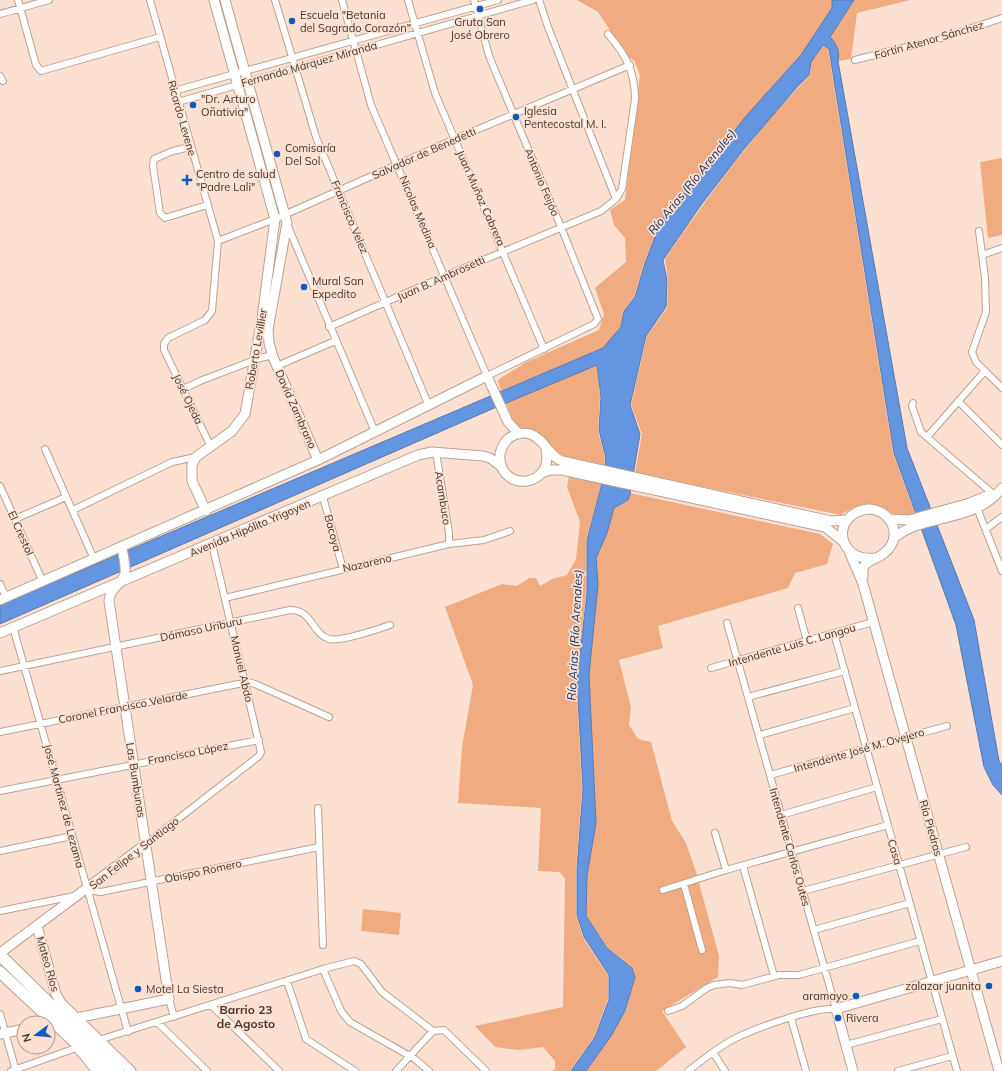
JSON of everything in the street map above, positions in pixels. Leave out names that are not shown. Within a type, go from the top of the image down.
[{"type":"highway","points":[[0,954],[118,1071]]},
{"type":"highway","points":[[0,972],[43,1015]]},
{"type":"highway","points":[[56,1027],[106,1071]]},
{"type":"street","points":[[18,0],[38,69],[43,72],[160,37]]},
{"type":"street","points":[[0,14],[49,0]]},
{"type":"street","name":"Ricardo Levene","points":[[150,0],[174,91],[218,241],[212,311],[205,320],[168,338],[164,344],[164,350]]},
{"type":"street","points":[[214,0],[275,219]]},
{"type":"street","points":[[225,0],[286,218],[329,327],[375,432]]},
{"type":"street","name":"Francisco Velez","points":[[275,0],[312,126],[429,406]]},
{"type":"street","name":"Nicolas Medina","points":[[342,0],[371,105],[487,376]]},
{"type":"street","name":"Juan Muñoz Cabrera","points":[[408,0],[432,84],[504,251],[544,349]]},
{"type":"street","name":"Fernando Márquez Miranda","points":[[174,91],[414,24],[475,3],[498,0]]},
{"type":"street","name":"Fernando Márquez Miranda","points":[[178,102],[533,0]]},
{"type":"street","points":[[539,0],[616,199]]},
{"type":"street","name":"Antonio Feijóo","points":[[475,3],[488,52],[598,319],[594,324],[544,349]]},
{"type":"street","name":"Fortín Atenor Sánchez","points":[[855,60],[938,39],[1002,18]]},
{"type":"street","points":[[608,34],[630,65],[634,78],[635,99],[622,189],[616,199]]},
{"type":"street","name":"Salvador de Benedetti","points":[[218,241],[275,219],[286,218],[338,190],[630,65]]},
{"type":"street","points":[[190,147],[173,151],[154,159],[153,166],[160,213],[165,218],[207,205]]},
{"type":"street","name":"Juan B. Ambrosetti","points":[[329,327],[601,210],[616,199]]},
{"type":"street","name":"Roberto Levillier","points":[[268,336],[286,218]]},
{"type":"street","name":"Roberto Levillier","points":[[196,457],[232,431],[245,414],[262,318],[275,219]]},
{"type":"street","points":[[979,231],[985,278],[986,312],[983,325],[972,347],[972,352],[976,362],[984,372],[1002,388]]},
{"type":"street","points":[[982,255],[1002,248]]},
{"type":"street","name":"David Zambrano","points":[[268,336],[275,362],[318,460]]},
{"type":"street","points":[[183,389],[265,356],[275,362],[335,341]]},
{"type":"street","points":[[0,584],[3,598],[94,558],[122,550],[318,460],[544,349]]},
{"type":"street","name":"José Ojeda","points":[[164,350],[211,447]]},
{"type":"street","points":[[927,437],[984,372]]},
{"type":"street","points":[[487,376],[506,418],[519,434]]},
{"type":"street","points":[[958,401],[1002,445]]},
{"type":"street","points":[[913,403],[912,406],[917,418],[918,429],[992,493]]},
{"type":"street","points":[[506,418],[508,436],[500,456],[502,467],[510,478],[524,482],[537,478],[542,473],[547,462],[546,450]]},
{"type":"street","points":[[506,441],[519,434],[536,437],[546,450],[562,465]]},
{"type":"street","points":[[45,449],[94,558]]},
{"type":"street","name":"Avenida Hipólito Yrigoyen","points":[[0,633],[323,497],[418,455],[436,452],[487,456],[502,467]]},
{"type":"street","name":"Acambuco","points":[[436,452],[449,544]]},
{"type":"street","points":[[196,457],[192,465],[191,476],[206,511]]},
{"type":"street","points":[[73,510],[172,462],[196,457]]},
{"type":"street","points":[[542,473],[562,465],[825,527],[844,542],[849,551],[862,559],[876,558]]},
{"type":"street","name":"El Crestol","points":[[0,486],[42,580]]},
{"type":"street","points":[[654,486],[831,521],[847,520]]},
{"type":"street","points":[[942,515],[992,493],[1002,487]]},
{"type":"street","points":[[863,584],[863,568],[888,550],[894,538],[910,524],[942,515],[977,508],[991,499],[1002,487]]},
{"type":"street","points":[[15,519],[66,497]]},
{"type":"street","name":"Bacoya","points":[[323,497],[343,569]]},
{"type":"street","points":[[977,508],[1002,569]]},
{"type":"street","points":[[844,542],[843,529],[847,520],[855,514],[868,509],[881,512],[889,519],[894,528],[894,538]]},
{"type":"street","points":[[986,529],[1002,517]]},
{"type":"street","points":[[889,519],[910,524]]},
{"type":"street","name":"Nazareno","points":[[225,598],[449,544],[484,540],[510,531]]},
{"type":"street","name":"Manuel Abdo","points":[[212,544],[261,748]]},
{"type":"street","points":[[122,550],[125,572],[131,576],[137,575]]},
{"type":"street","name":"Río Piedras","points":[[849,551],[863,584],[999,1071]]},
{"type":"street","name":"Las Bumbunas","points":[[125,572],[122,580],[112,590],[109,601],[169,999],[174,1017]]},
{"type":"street","points":[[798,608],[807,641]]},
{"type":"street","name":"Dámaso Uriburu","points":[[0,671],[295,610],[307,616],[324,636],[333,640],[374,631],[390,625]]},
{"type":"street","name":"Intendente Luis C. Langou","points":[[711,668],[873,622]]},
{"type":"street","name":"Intendente Carlos Outes","points":[[727,623],[760,735],[854,1071]]},
{"type":"street","name":"José Martínez de Lezama","points":[[13,627],[72,836],[83,892],[122,1009],[128,1032]]},
{"type":"street","name":"Casa","points":[[834,633],[957,1071]]},
{"type":"street","points":[[748,697],[845,671]]},
{"type":"street","points":[[246,683],[255,684],[329,717]]},
{"type":"street","name":"Coronel Francisco Velarde","points":[[0,732],[124,706],[246,683]]},
{"type":"street","points":[[760,735],[855,708]]},
{"type":"street","name":"Intendente José M. Ovejero","points":[[770,775],[947,726]]},
{"type":"street","name":"Francisco López","points":[[0,792],[133,764],[259,740]]},
{"type":"street","name":"San Felipe y Santiago","points":[[0,954],[146,844],[259,756],[261,748]]},
{"type":"street","points":[[782,815],[877,787]]},
{"type":"street","points":[[318,808],[323,946]]},
{"type":"street","points":[[663,890],[726,870],[888,825]]},
{"type":"street","points":[[715,833],[726,870]]},
{"type":"street","points":[[0,851],[72,836]]},
{"type":"street","name":"Obispo Romero","points":[[0,911],[83,892],[101,892],[319,847]]},
{"type":"street","points":[[803,891],[966,847]]},
{"type":"street","points":[[743,866],[774,976]]},
{"type":"street","points":[[684,884],[702,950]]},
{"type":"street","points":[[814,930],[910,903]]},
{"type":"street","name":"Mateo Ríos","points":[[37,926],[58,998],[131,1071]]},
{"type":"street","points":[[668,1011],[682,1006],[707,988],[714,985],[748,984],[774,976],[799,975],[920,941]]},
{"type":"street","points":[[99,1040],[351,961],[361,964],[378,989],[433,1031]]},
{"type":"street","points":[[688,1071],[735,1038],[791,1018],[828,1008],[836,1009],[1002,961]]},
{"type":"street","points":[[323,969],[341,1011],[347,1019],[358,1027],[409,1056],[429,1071]]},
{"type":"street","points":[[287,981],[306,1039],[355,1071]]},
{"type":"street","points":[[56,1022],[169,999]]},
{"type":"street","points":[[211,1005],[279,1071]]},
{"type":"street","points":[[0,1014],[2,1033],[14,1070],[76,1048]]},
{"type":"street","points":[[791,1018],[806,1071]]},
{"type":"street","points":[[846,1045],[942,1019]]},
{"type":"street","points":[[157,1022],[207,1071]]},
{"type":"street","points":[[56,1028],[99,1071]]},
{"type":"street","points":[[2,1033],[16,1030]]},
{"type":"street","points":[[396,1071],[433,1031],[444,1030],[486,1071]]},
{"type":"street","points":[[76,1048],[94,1071]]},
{"type":"street","points":[[714,1054],[725,1071]]},
{"type":"street","points":[[898,1071],[952,1056]]},
{"type":"shaded area","points":[[577,0],[832,0],[832,8],[801,55],[746,116],[704,171],[662,218],[644,263],[634,297],[623,311],[621,327],[603,348],[501,391],[498,381],[524,363],[599,330],[604,314],[595,288],[626,262],[625,238],[614,225],[610,210],[625,200],[640,75],[634,60],[628,58],[598,12]]},
{"type":"shaded area","points":[[854,0],[910,0],[857,13],[851,59],[839,61],[838,47],[830,37]]},
{"type":"shaded area","points":[[823,46],[828,49],[893,453],[915,514],[904,516],[895,514],[874,505],[865,504],[855,507],[841,515],[635,473],[642,434],[631,405],[647,336],[667,308],[668,280],[665,259],[752,141],[810,75],[811,62]]},
{"type":"shaded area","points":[[1002,158],[1002,235],[988,238],[980,162]]},
{"type":"shaded area","points":[[597,365],[600,397],[598,431],[605,459],[600,489],[586,540],[586,595],[576,681],[582,787],[576,870],[576,915],[583,938],[608,975],[608,998],[594,1037],[570,1071],[552,1071],[555,1069],[555,1061],[543,1047],[519,1050],[495,1047],[475,1026],[563,1007],[565,878],[559,872],[538,871],[541,808],[458,803],[462,747],[473,685],[445,607],[502,584],[517,586],[529,578],[536,578],[540,586],[552,579],[567,575],[576,559],[580,522],[567,487],[572,459],[554,452],[542,435],[517,426],[506,403]]},
{"type":"shaded area","points":[[630,493],[820,534],[833,544],[827,564],[795,573],[788,588],[658,626],[663,648],[619,660],[631,707],[629,725],[638,739],[651,742],[672,821],[686,843],[696,872],[719,956],[718,977],[662,1011],[686,1047],[656,1071],[586,1071],[611,1036],[626,1011],[635,977],[632,967],[608,948],[586,916],[587,875],[596,823],[589,675],[598,584],[596,558],[607,533],[614,508],[628,501]]},
{"type":"shaded area","points":[[363,909],[401,913],[399,935],[361,931]]},
{"type":"water","points":[[832,0],[854,0],[830,37],[836,45],[838,51],[838,61],[907,448],[974,620],[999,761],[1002,765],[1002,795],[993,785],[984,767],[956,625],[894,453],[829,49],[823,45],[811,62],[809,75],[744,149],[701,205],[663,260],[667,280],[666,307],[646,336],[630,405],[640,434],[630,494],[628,500],[614,508],[607,533],[596,558],[598,584],[589,675],[596,823],[587,875],[586,916],[607,948],[632,968],[635,977],[625,1011],[611,1036],[586,1071],[571,1071],[595,1037],[609,999],[609,975],[584,937],[577,915],[577,869],[583,788],[577,680],[587,594],[587,540],[601,487],[606,459],[599,430],[601,397],[597,365],[492,409],[0,624],[0,605],[603,348],[621,327],[624,311],[635,297],[645,263],[662,219],[704,171],[746,116],[801,55],[832,8]]},
{"type":"place","name":"Gruta San José Obrero","points":[[480,9]]},
{"type":"place","name":"Escuela \"Betania del Sagrado Corazón\"","points":[[292,21]]},
{"type":"place","name":"\"Dr. Arturo Oñativia\"","points":[[193,105]]},
{"type":"place","name":"Iglesia Pentecostal M. I.","points":[[516,117]]},
{"type":"place","name":"Comisaría Del Sol","points":[[277,154]]},
{"type":"place","name":"Centro de salud \"Padre Lali\"","points":[[187,180]]},
{"type":"place","name":"Mural San Expedito","points":[[304,287]]},
{"type":"place","name":"zalazar juanita","points":[[989,986]]},
{"type":"place","name":"Motel La Siesta","points":[[138,989]]},
{"type":"place","name":"aramayo","points":[[856,996]]},
{"type":"place","name":"Rivera","points":[[838,1018]]},
{"type":"district","name":"Barrio 23 de Agosto","points":[[246,1017]]},
{"type":"water label","name":"Río Arias (Río Arenales)","points":[[692,182]]},
{"type":"water label","name":"Río Arias (Río Arenales)","points":[[575,635]]}]
